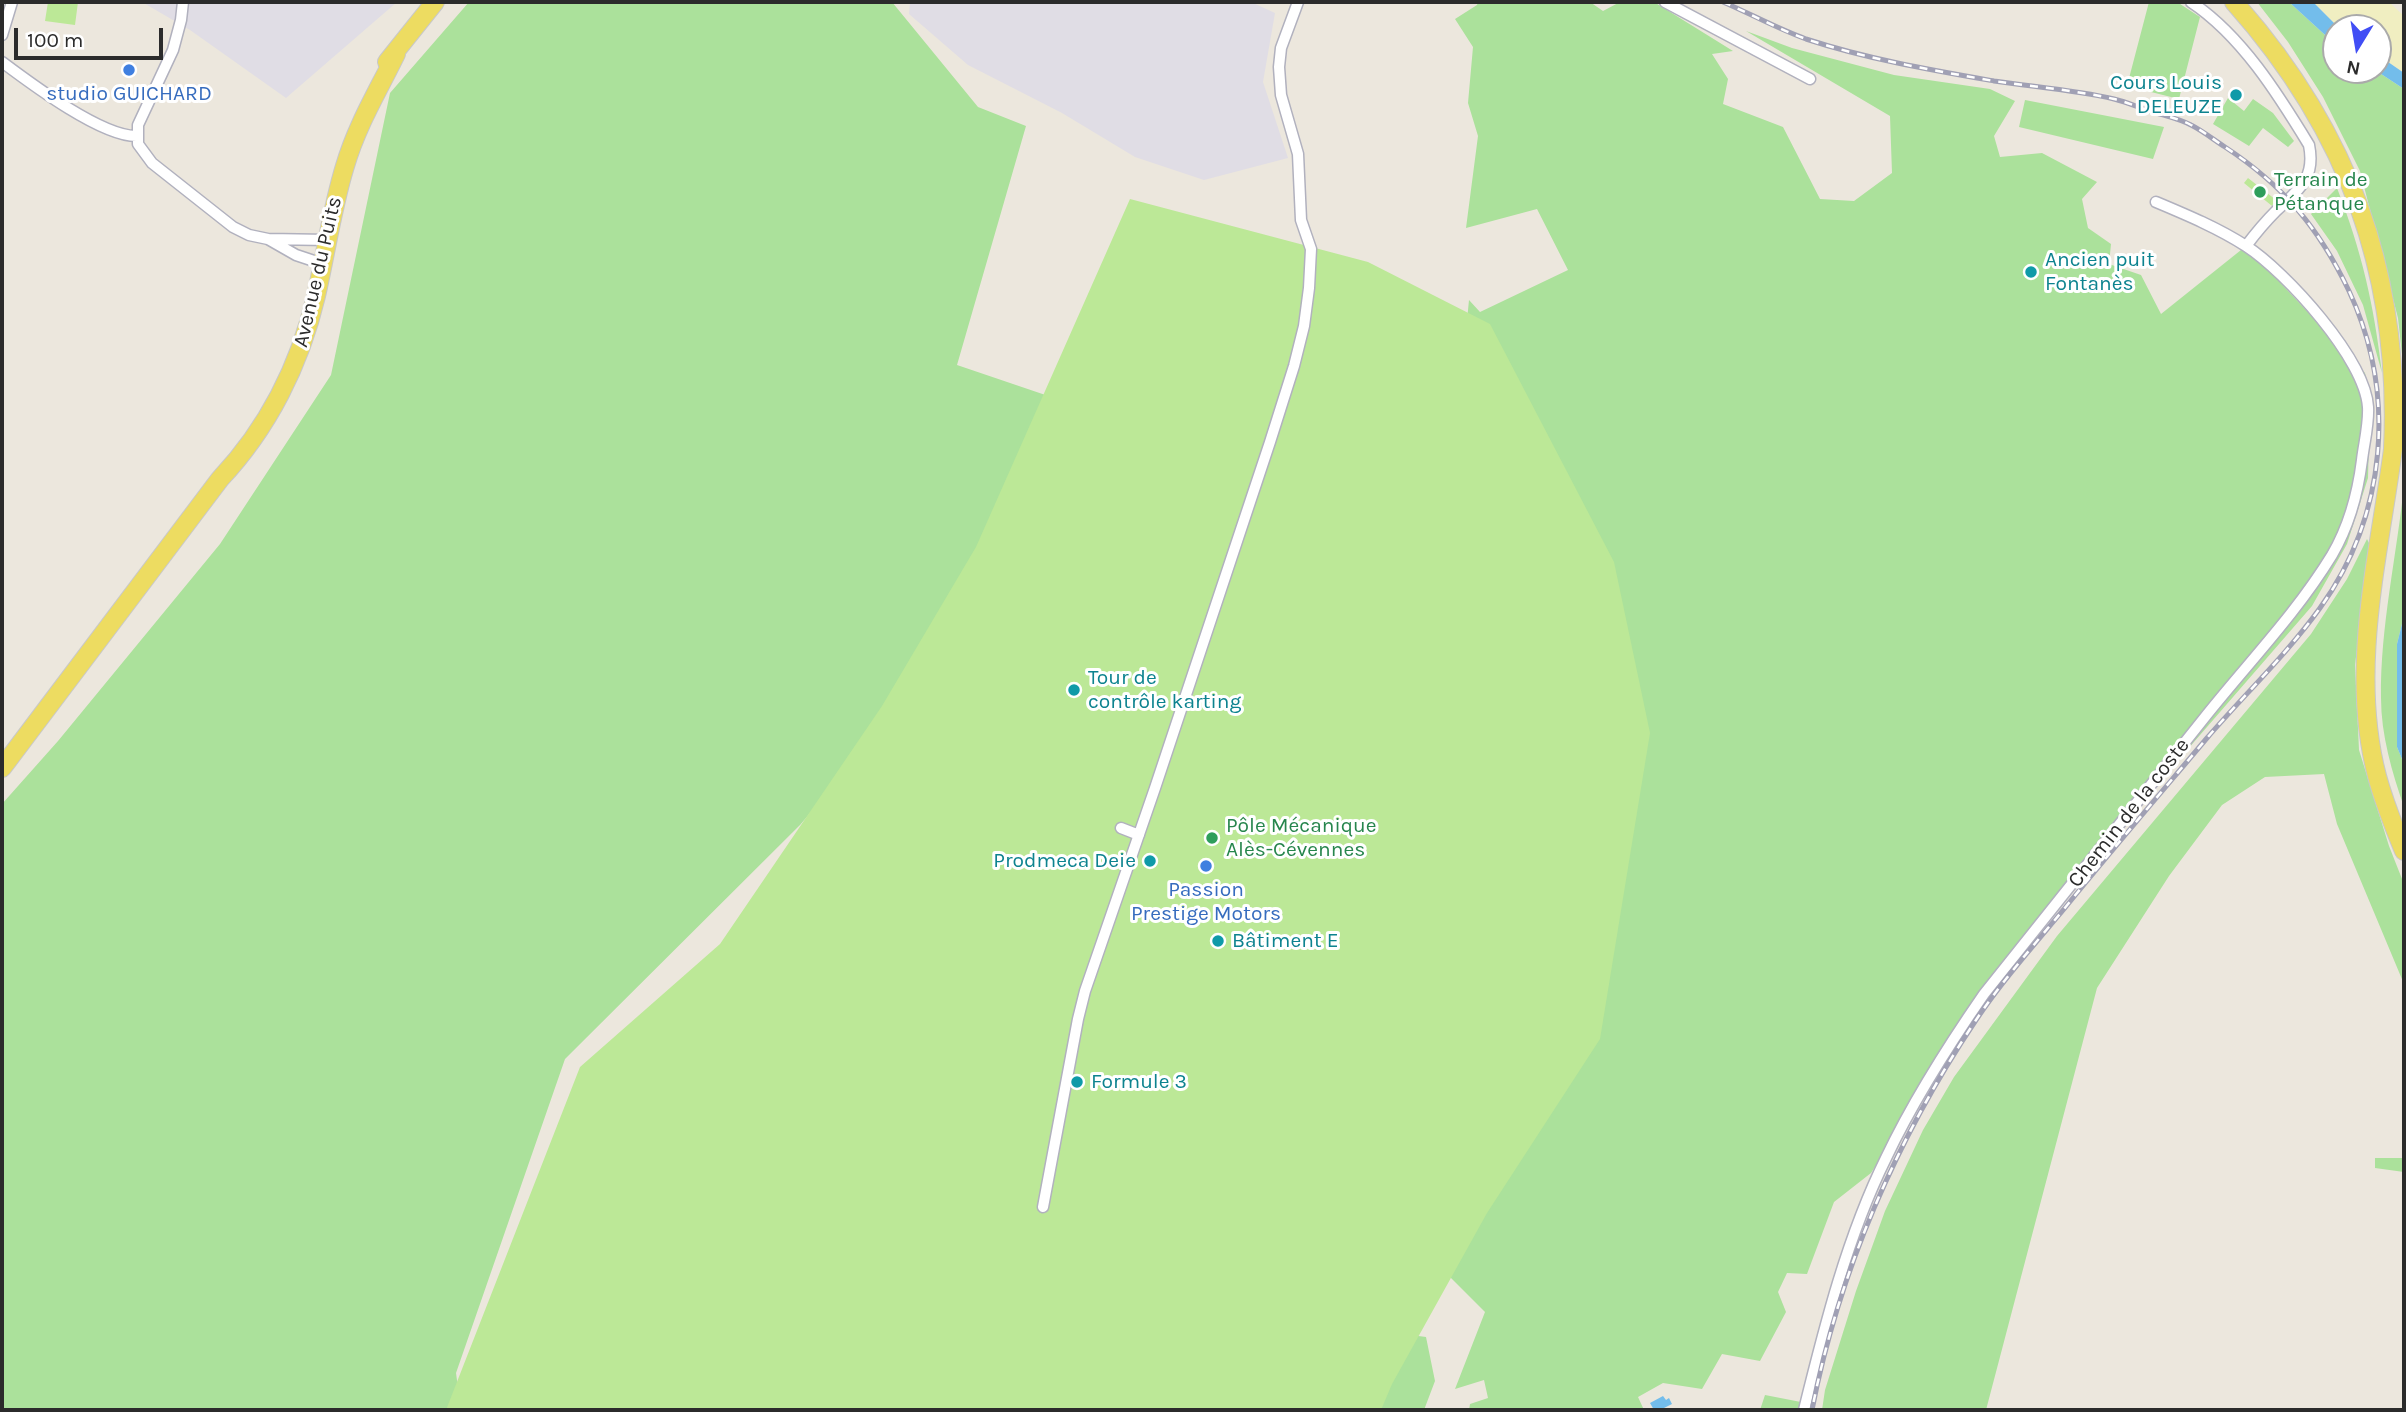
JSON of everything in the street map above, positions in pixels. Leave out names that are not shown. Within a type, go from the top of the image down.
[{"type":"main road","name":"Avenue du Puits","points":[[2,768],[261,428],[293,370],[312,311],[323,239],[354,138],[396,54],[435,2]]},
{"type":"main road","points":[[2234,2],[2292,76],[2330,136],[2355,192],[2376,263],[2389,327],[2394,419],[2391,462],[2367,633],[2366,694],[2369,735],[2377,776],[2404,851]]},
{"type":"street","points":[[2,35],[12,2]]},
{"type":"street","points":[[183,2],[173,50],[138,125],[138,144],[152,163],[220,218],[249,234],[268,239],[318,262]]},
{"type":"street","points":[[1291,18],[1292,2]]},
{"type":"street","points":[[1044,1207],[1080,1008],[1281,409],[1306,317],[1311,249],[1300,213],[1298,153],[1281,95],[1279,77],[1281,48],[1298,2]]},
{"type":"street","points":[[1665,2],[1810,79]]},
{"type":"street","points":[[2191,2],[2218,23],[2243,51],[2266,80],[2309,145],[2310,170],[2298,192],[2266,221],[2246,246]]},
{"type":"street","points":[[2,62],[42,91],[104,128],[127,137],[138,136]]},
{"type":"street","name":"Chemin de la coste","points":[[1804,1410],[1826,1320],[1861,1216],[1886,1158],[1957,1032],[1984,994],[2216,703],[2307,593],[2333,552],[2352,509],[2360,481],[2368,408],[2357,372],[2319,316],[2278,273],[2246,246],[2206,223],[2156,202]]},
{"type":"street","points":[[268,239],[323,239]]},
{"type":"street","points":[[1121,828],[1139,835]]},
{"type":"shaded area","points":[[142,2],[397,2],[286,98],[190,30]]},
{"type":"shaded area","points":[[910,2],[1251,2],[1275,13],[1263,82],[1288,158],[1204,180],[1135,157],[1062,113],[968,65],[909,14]]},
{"type":"green space","points":[[48,2],[78,2],[75,25],[45,21]]},
{"type":"green space","points":[[469,2],[892,2],[978,107],[1026,126],[957,365],[1069,403],[949,650],[800,825],[565,1059],[456,1373],[461,1410],[2,1410],[2,804],[58,741],[220,544],[331,375],[390,93]]},
{"type":"green space","points":[[1478,2],[1590,2],[1603,11],[1620,2],[1654,2],[1733,51],[1712,54],[1728,79],[1723,104],[1783,127],[1820,199],[1854,201],[1892,173],[1890,116],[1746,31],[1792,48],[1894,75],[1990,89],[2015,101],[1994,136],[2000,157],[2042,153],[2097,182],[2082,199],[2088,228],[2111,244],[2109,264],[2141,275],[2161,314],[2246,246],[2365,373],[2370,396],[2368,478],[2347,544],[2312,606],[2174,765],[1984,994],[1871,1173],[1834,1202],[1807,1274],[1787,1273],[1778,1292],[1786,1312],[1760,1361],[1722,1354],[1702,1389],[1663,1383],[1638,1397],[1644,1410],[1469,1410],[1470,1404],[1488,1398],[1484,1380],[1455,1389],[1485,1312],[1445,1272],[1465,341],[1469,300],[1480,312],[1568,270],[1537,209],[1466,228],[1478,136],[1468,103],[1473,47],[1455,19]]},
{"type":"green space","points":[[2149,2],[2177,2],[2200,17],[2179,99],[2127,86]]},
{"type":"green space","points":[[2257,2],[2289,2],[2322,32],[2322,84],[2392,84],[2392,81],[2404,89],[2404,373],[2398,318],[2360,171],[2323,97],[2288,42]]},
{"type":"green space","points":[[2228,98],[2244,111],[2253,99],[2273,113],[2294,141],[2288,147],[2263,128],[2249,146],[2213,124]]},
{"type":"green space","points":[[2025,100],[2164,127],[2153,159],[2019,127]]},
{"type":"green space","name":"Terrain de Pétanque","points":[[2248,178],[2276,200],[2272,206],[2244,183]]},
{"type":"green space","points":[[2337,188],[2366,279],[2382,373],[2363,305],[2337,251],[2311,214]]},
{"type":"green space","name":"Pôle Mécanique Alès-Cévennes","points":[[1130,199],[1368,262],[1490,324],[1614,562],[1650,733],[1600,1039],[1487,1213],[1392,1384],[1381,1410],[446,1410],[580,1067],[720,944],[882,706],[976,547]]},
{"type":"green space","points":[[2404,485],[2404,616],[2397,644],[2397,747],[2404,764],[2404,807],[2383,726],[2381,671]]},
{"type":"green space","points":[[2367,539],[2370,545],[2355,665],[2359,750],[2389,846],[2404,884],[2404,984],[2337,824],[2324,774],[2265,777],[2222,805],[2169,876],[2097,988],[1986,1410],[1822,1410],[1825,1390],[1856,1291],[1885,1211],[1923,1130],[1954,1077],[2057,936],[2311,634],[2347,579]]},
{"type":"green space","points":[[2375,1158],[2404,1158],[2404,1172],[2375,1168]]},
{"type":"green space","points":[[1411,1335],[1426,1337],[1435,1381],[1424,1410],[1333,1410]]},
{"type":"green space","points":[[1765,1395],[1806,1403],[1805,1410],[1760,1410]]},
{"type":"sand","points":[[2313,2],[2389,2],[2404,16],[2404,73],[2392,65],[2392,14],[2325,14]]},
{"type":"water","points":[[2289,2],[2313,2],[2325,14],[2322,14],[2322,32]]},
{"type":"water","points":[[2392,65],[2404,73],[2404,89],[2392,81]]},
{"type":"water","points":[[2404,616],[2404,764],[2397,747],[2397,644]]},
{"type":"water","points":[[1663,1396],[1666,1400],[1669,1398],[1672,1404],[1654,1410],[1650,1403]]},
{"type":"railway","points":[[1723,2],[1796,35],[1829,46],[1970,77],[2114,99],[2178,119],[2200,130],[2265,177],[2298,210],[2325,247],[2349,291],[2364,330],[2374,371],[2379,412],[2378,453],[2360,534],[2342,572],[2320,608],[2280,658],[2207,738],[2117,844],[2007,977],[1947,1065],[1874,1207],[1838,1307],[1812,1410]]},
{"type":"place","name":"studio GUICHARD","points":[[129,70]]},
{"type":"place","name":"Cours Louis DELEUZE","points":[[2236,95]]},
{"type":"place","name":"Terrain de Pétanque","points":[[2260,192]]},
{"type":"place","name":"Ancien puit Fontanès","points":[[2031,272]]},
{"type":"place","name":"Tour de contrôle karting","points":[[1074,690]]},
{"type":"place","name":"Pôle Mécanique Alès-Cévennes","points":[[1212,838]]},
{"type":"place","name":"Prodmeca Deie","points":[[1150,861]]},
{"type":"place","name":"Passion Prestige Motors","points":[[1206,866]]},
{"type":"place","name":"Bâtiment E","points":[[1218,941]]},
{"type":"place","name":"Formule 3","points":[[1077,1082]]}]
